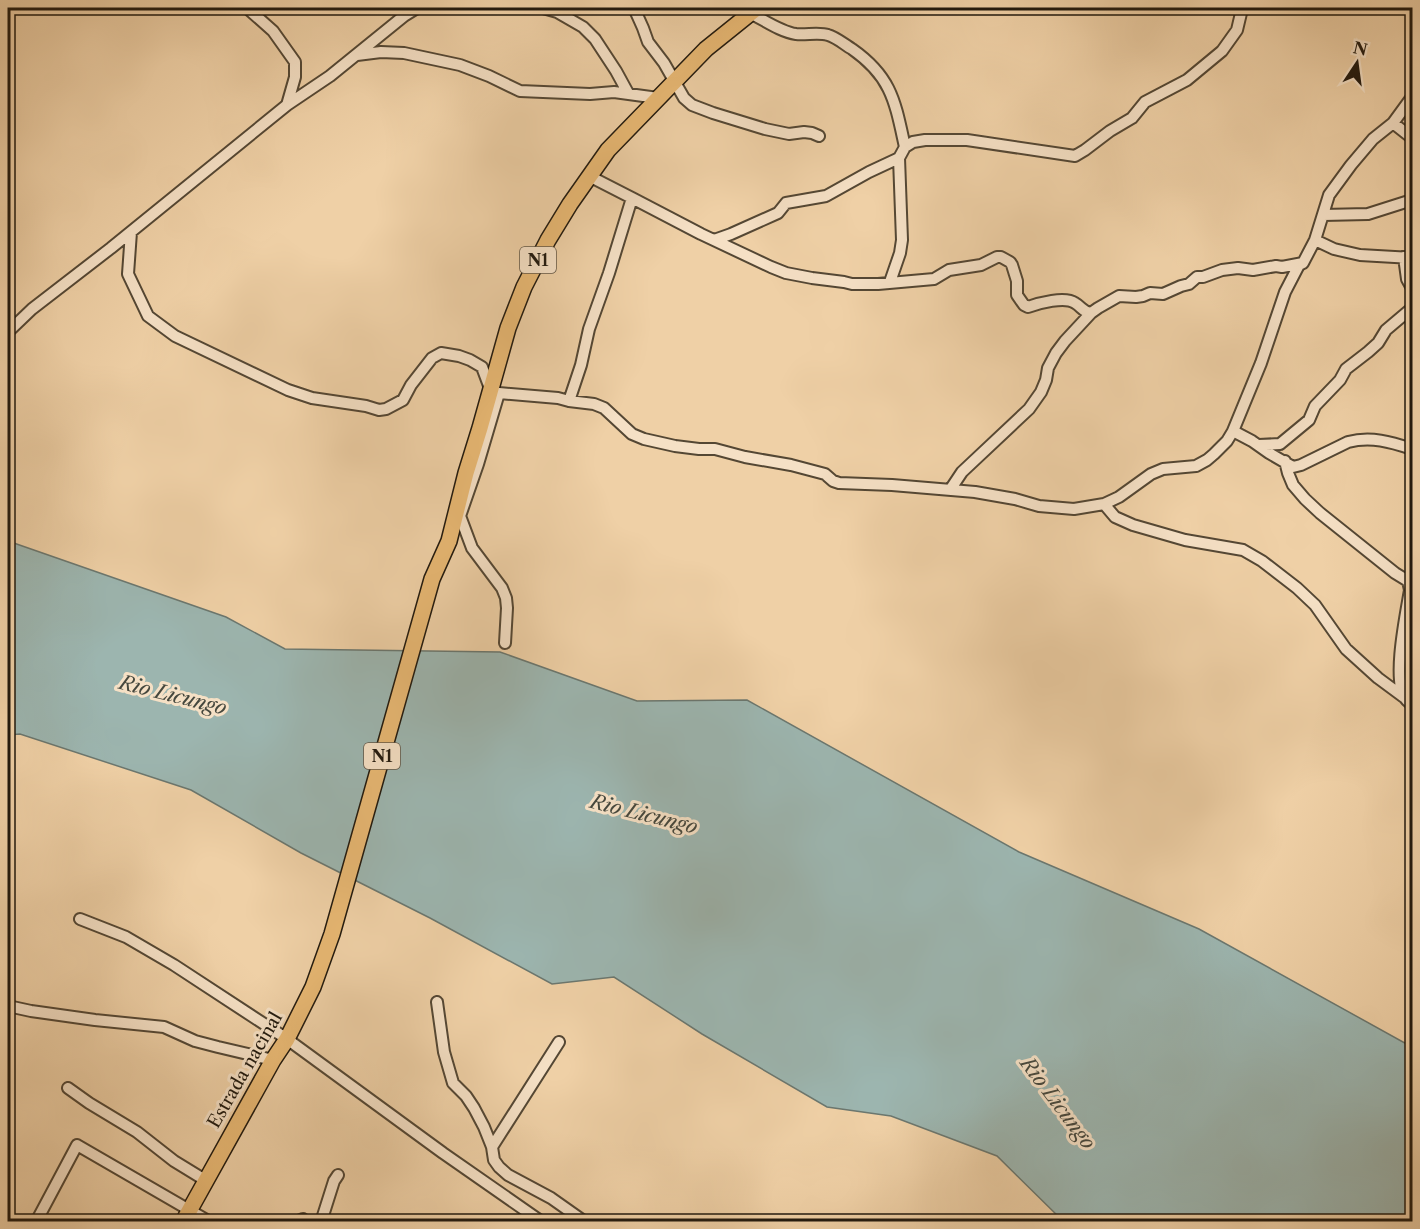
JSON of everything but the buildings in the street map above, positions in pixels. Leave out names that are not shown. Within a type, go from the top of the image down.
[{"type":"highway","name":"N1","points":[[495,392],[508,328],[524,287],[548,240],[589,176],[608,150],[658,98],[706,50],[753,9]]},
{"type":"highway","name":"Estrada nacinal","points":[[186,1216],[287,1039],[313,987],[332,934],[432,579],[449,541],[465,473],[495,392]]},
{"type":"street","points":[[247,8],[273,31],[295,62],[295,77],[287,105]]},
{"type":"street","points":[[8,332],[32,309],[287,105],[330,76],[417,8]]},
{"type":"street","points":[[543,8],[557,12],[583,27],[595,39],[628,93]]},
{"type":"street","points":[[634,8],[648,42],[684,98],[692,105],[765,129],[789,134],[812,133],[819,136]]},
{"type":"street","points":[[753,9],[793,34],[829,35],[865,58],[882,76],[888,87],[900,124],[904,147],[899,158],[902,240],[890,282]]},
{"type":"street","points":[[904,147],[925,140],[967,140],[1076,156],[1132,118],[1145,102],[1187,80],[1222,51],[1237,30],[1242,9]]},
{"type":"street","points":[[357,55],[381,52],[404,53],[460,64],[520,91],[590,94],[614,92],[658,98]]},
{"type":"street","points":[[495,392],[558,398],[569,402],[594,405],[604,408],[632,434],[652,441],[699,449],[715,449],[738,456],[791,465],[825,474],[838,483],[975,492],[1016,499],[1039,506],[1074,509],[1104,504],[1151,474],[1163,469],[1196,466],[1207,460],[1227,441],[1264,354],[1285,292],[1315,240],[1329,195],[1373,138],[1393,123],[1413,97]]},
{"type":"street","points":[[1393,123],[1413,138]]},
{"type":"street","points":[[714,240],[778,213],[786,203],[826,196],[899,158]]},
{"type":"street","points":[[589,176],[714,240],[771,267],[794,275],[852,284],[934,279],[950,270],[981,265],[1001,257],[1010,262],[1017,281],[1017,295],[1027,307],[1041,302],[1068,300],[1077,303],[1081,309],[1091,313]]},
{"type":"street","points":[[569,402],[632,198]]},
{"type":"street","points":[[1323,215],[1368,214],[1413,200]]},
{"type":"street","points":[[130,232],[128,274],[148,316],[176,336],[288,390],[312,398],[379,410],[403,400],[411,385],[432,358],[441,353],[459,356],[482,367],[495,392],[478,464],[460,516],[472,548],[502,588],[506,598],[505,643]]},
{"type":"street","points":[[1315,240],[1334,249],[1360,255],[1408,258],[1407,279],[1413,288]]},
{"type":"street","points":[[950,490],[962,472],[1029,409],[1041,392],[1048,368],[1056,353],[1098,308],[1119,296],[1143,296],[1150,292],[1163,294],[1189,284],[1197,277],[1222,270],[1238,268],[1253,270],[1303,263]]},
{"type":"street","points":[[1259,445],[1280,444],[1309,420],[1315,406],[1340,380],[1346,369],[1378,343],[1386,330],[1413,308]]},
{"type":"street","points":[[1233,431],[1293,467],[1355,440],[1377,439],[1413,449]]},
{"type":"street","points":[[1285,461],[1287,473],[1293,485],[1305,499],[1361,546],[1408,581],[1410,590],[1399,666],[1401,687],[1409,701]]},
{"type":"street","points":[[1104,504],[1115,517],[1134,525],[1185,540],[1243,550],[1262,561],[1315,605],[1346,649],[1378,678],[1409,701]]},
{"type":"street","points":[[80,919],[126,937],[174,965],[287,1039],[443,1154],[542,1221]]},
{"type":"street","points":[[437,1002],[444,1052],[453,1083],[474,1108],[492,1147],[494,1160],[508,1175],[585,1221]]},
{"type":"street","points":[[8,1006],[95,1020],[164,1027],[195,1041],[273,1060]]},
{"type":"street","points":[[492,1147],[559,1042]]},
{"type":"street","points":[[68,1088],[137,1132],[174,1161],[205,1180]]},
{"type":"street","points":[[36,1221],[72,1143],[186,1216],[210,1221]]},
{"type":"street","points":[[321,1221],[338,1175]]},
{"type":"street","points":[[296,1221],[307,1221]]},
{"type":"water","name":"Rio Licungo","points":[[8,541],[226,617],[285,649],[500,652],[637,701],[747,700],[1019,852],[1199,929],[1412,1047],[1412,1221],[1063,1221],[997,1156],[891,1116],[827,1107],[702,1034],[614,977],[552,984],[430,918],[301,853],[191,790],[20,734],[8,735]]}]
